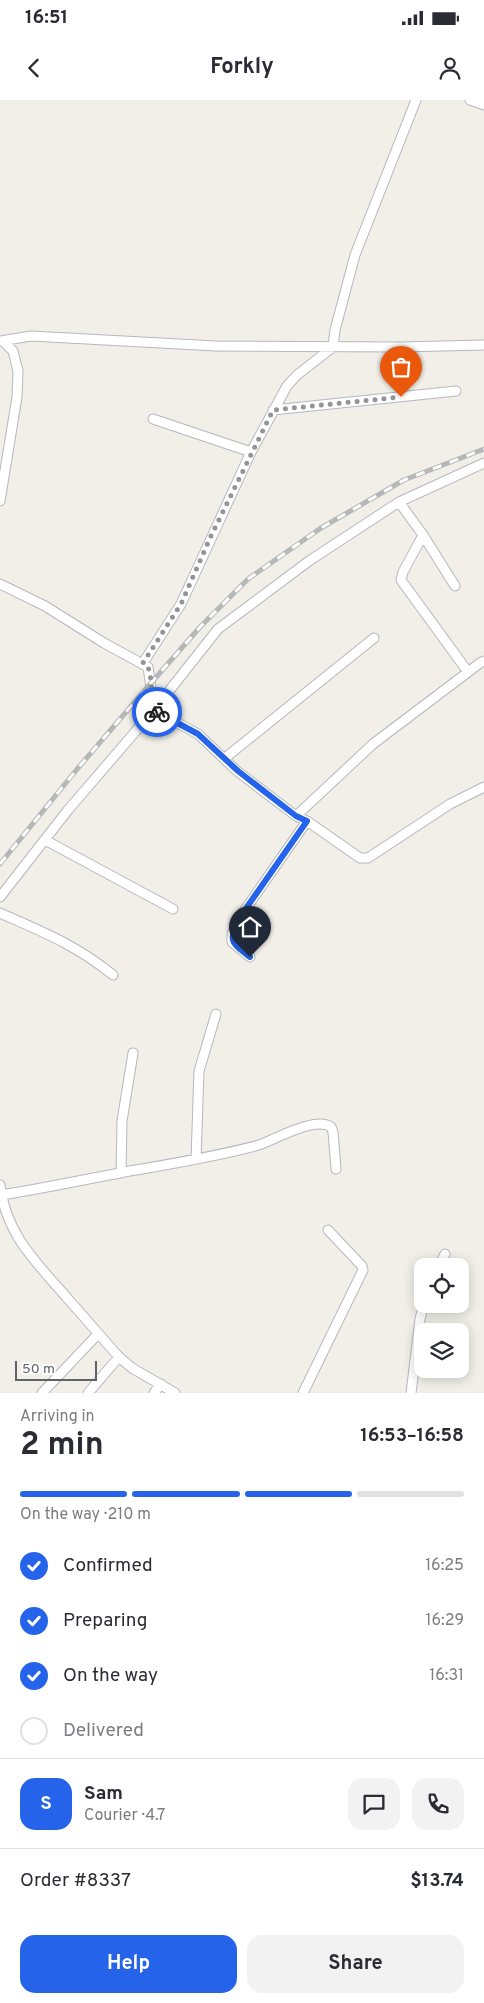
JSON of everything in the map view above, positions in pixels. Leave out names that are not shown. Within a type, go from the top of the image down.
[{"type":"street","points":[[143,663],[181,604],[252,452],[287,386],[297,375],[332,347],[355,255],[416,100]]},
{"type":"street","points":[[470,100],[484,105]]},
{"type":"street","points":[[2,341],[31,336],[216,346],[484,345]]},
{"type":"street","points":[[0,501],[16,397],[18,371],[13,351],[2,341]]},
{"type":"street","points":[[273,410],[456,391]]},
{"type":"street","points":[[153,419],[252,452]]},
{"type":"street","points":[[0,897],[68,810],[154,710],[218,629],[302,566],[398,502],[484,463]]},
{"type":"street","points":[[398,502],[423,535],[455,586]]},
{"type":"street","points":[[423,535],[403,572],[401,580],[468,672]]},
{"type":"street","points":[[0,584],[45,606],[104,643],[148,667],[154,710]]},
{"type":"street","points":[[225,758],[374,638]]},
{"type":"street","points":[[296,816],[372,744],[484,661]]},
{"type":"street","points":[[154,710],[198,734],[238,771],[296,816],[307,821],[356,856],[364,859],[456,800],[484,787]]},
{"type":"street","points":[[250,957],[235,946],[232,942],[232,934],[240,917],[307,821]]},
{"type":"street","points":[[45,840],[173,909]]},
{"type":"street","points":[[0,913],[67,942],[113,976]]},
{"type":"street","points":[[196,1159],[200,1071],[216,1014]]},
{"type":"street","points":[[121,1173],[122,1122],[133,1053]]},
{"type":"street","points":[[1,1195],[196,1159],[259,1144],[309,1125],[320,1123],[328,1125],[333,1132],[336,1169]]},
{"type":"street","points":[[0,1185],[1,1195],[9,1220],[24,1249],[119,1358],[132,1368],[175,1393]]},
{"type":"street","points":[[303,1393],[363,1270],[362,1266],[328,1230]]},
{"type":"street","points":[[443,1258],[445,1254]]},
{"type":"street","points":[[411,1393],[423,1313]]},
{"type":"street","points":[[42,1393],[98,1334]]},
{"type":"street","points":[[88,1393],[119,1358]]},
{"type":"street","points":[[154,1393],[161,1384]]},
{"type":"railway","points":[[0,864],[78,768],[151,683],[201,626],[248,579],[321,528],[404,480],[484,449]]},
{"type":"way so far","points":[[157,712],[154,710],[150,673],[148,667],[143,663],[181,604],[211,536],[273,410],[401,397]]},
{"type":"route","points":[[157,712],[198,734],[238,771],[296,816],[307,821],[240,917],[232,934],[231,938],[235,946],[250,957]]}]
